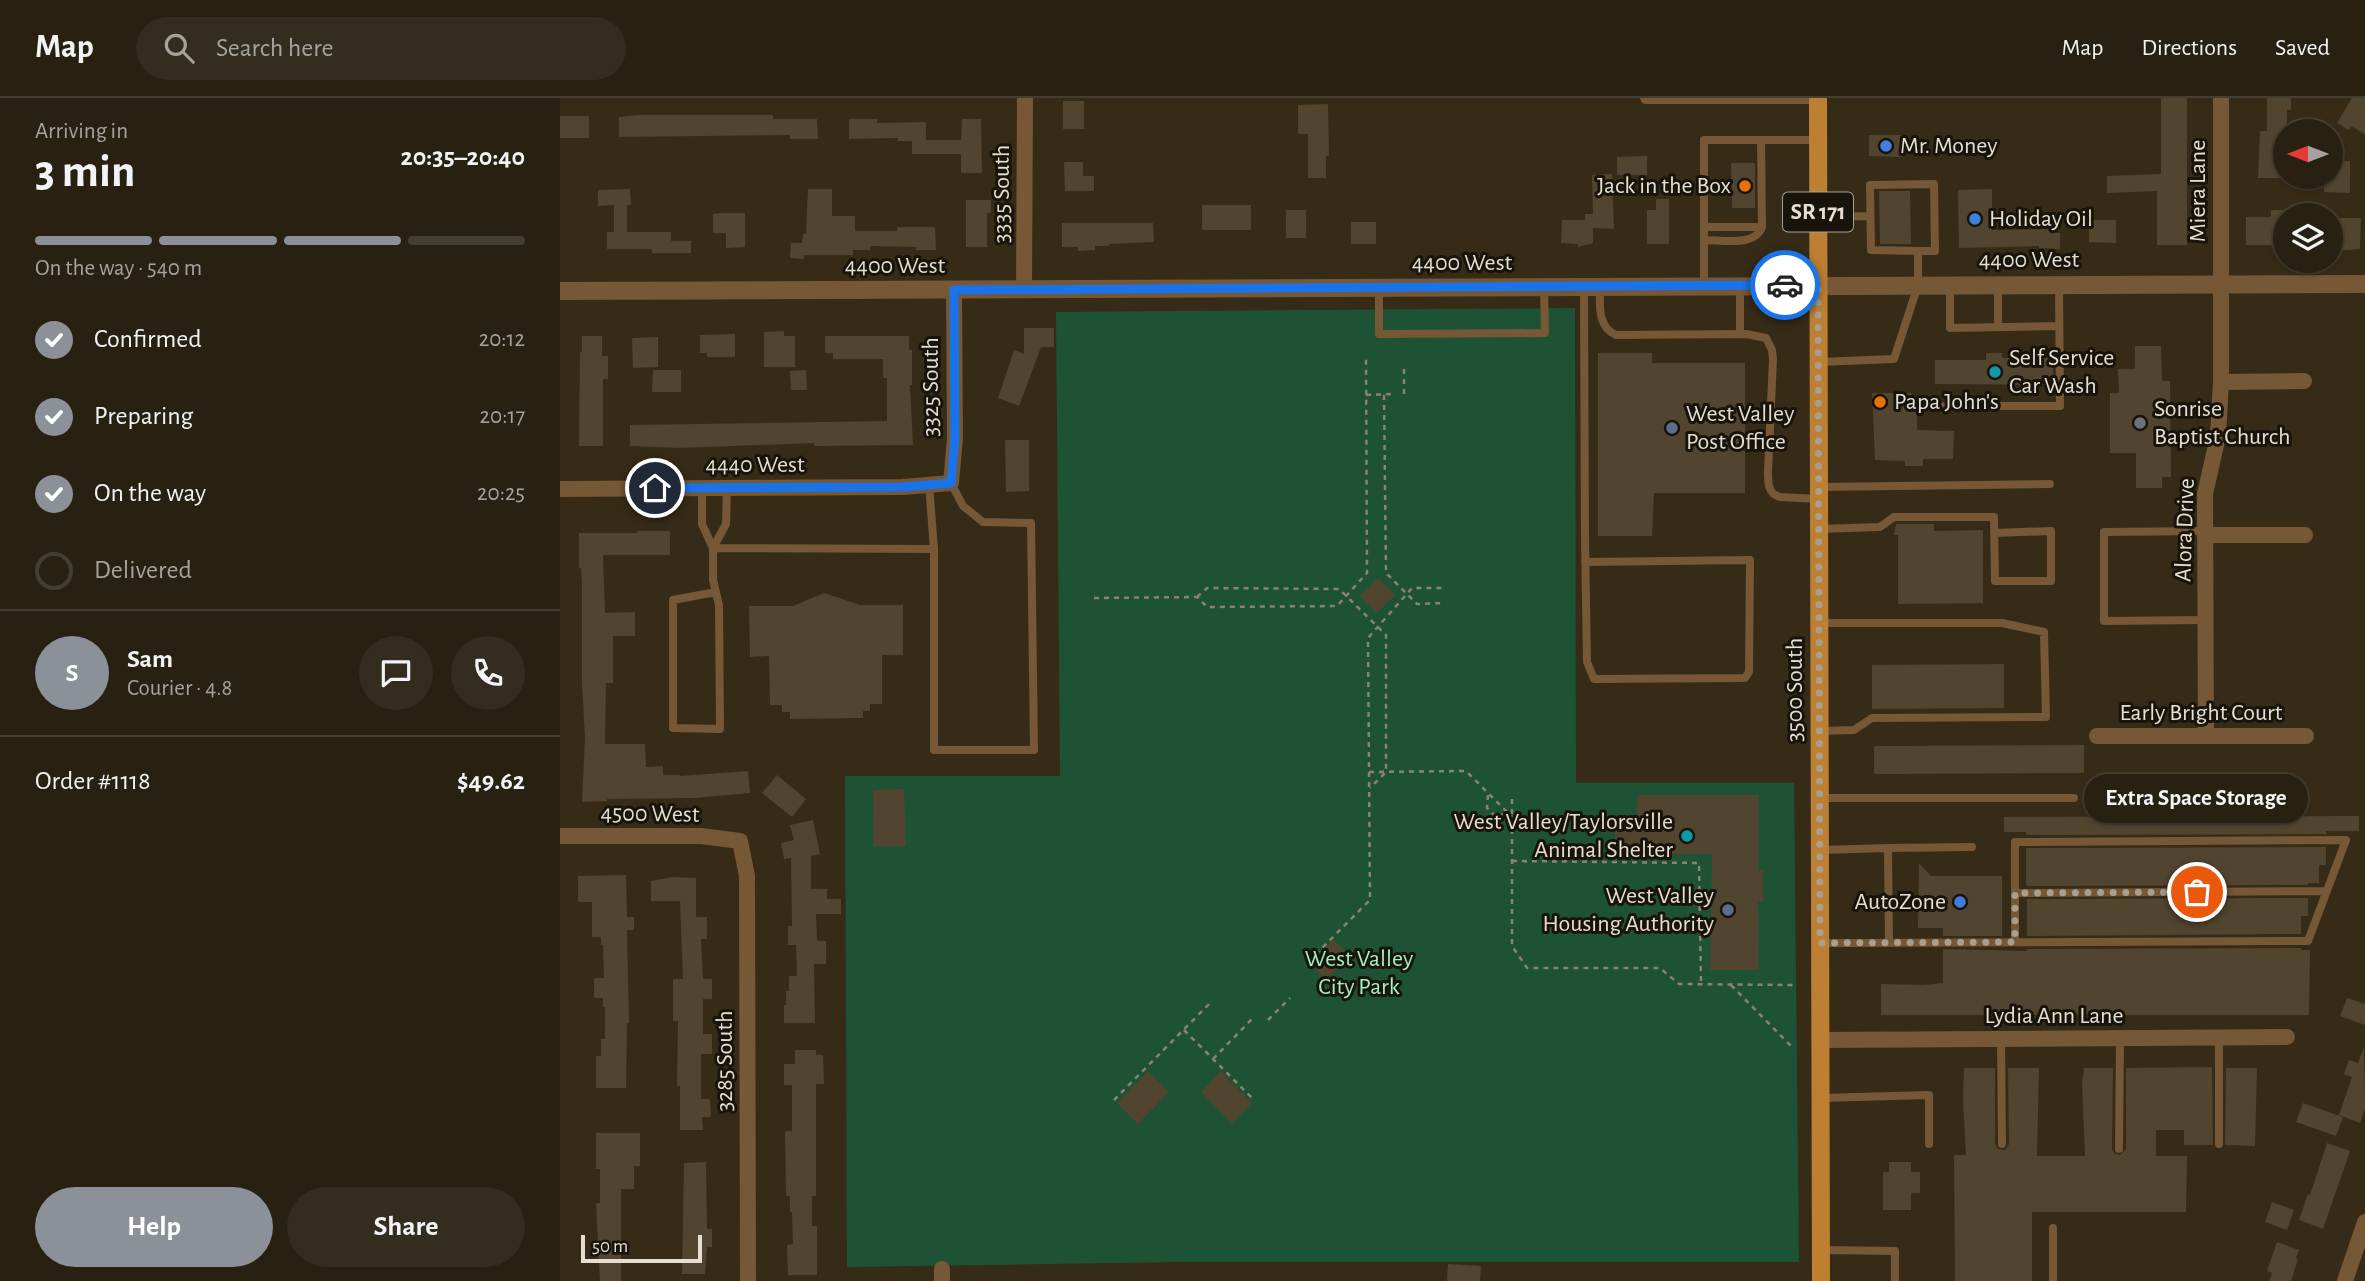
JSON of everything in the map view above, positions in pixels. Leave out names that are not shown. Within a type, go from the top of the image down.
[{"type":"main road","name":"3500 South","points":[[1818,99],[1821,1281]]},
{"type":"street","name":"3335 South","points":[[1024,290],[1025,98]]},
{"type":"street","name":"Miera Lane","points":[[2221,98],[2221,284]]},
{"type":"street","name":"Alora Drive","points":[[2206,736],[2205,487],[2218,436],[2221,284]]},
{"type":"street","name":"4400 West","points":[[560,291],[2365,284]]},
{"type":"street","name":"3325 South","points":[[951,483],[955,438],[954,290]]},
{"type":"street","points":[[2221,382],[2304,381]]},
{"type":"street","name":"4440 West","points":[[560,489],[951,483]]},
{"type":"street","points":[[2205,533],[2305,535]]},
{"type":"street","name":"Early Bright Court","points":[[2097,736],[2306,736]]},
{"type":"street","name":"4500 West","points":[[560,836],[701,836],[740,841]]},
{"type":"street","name":"3285 South","points":[[740,841],[747,876],[748,1281]]},
{"type":"street","name":"Lydia Ann Lane","points":[[1821,1040],[2287,1038]]},
{"type":"street","points":[[2345,1281],[2365,1222]]},
{"type":"lane","points":[[1644,98],[1818,99]]},
{"type":"lane","points":[[1704,286],[1704,140],[1818,140]]},
{"type":"lane","points":[[1704,240],[1751,239],[1760,232],[1761,140]]},
{"type":"lane","points":[[1934,184],[1935,251],[1918,251],[1871,250],[1870,185],[1934,184]]},
{"type":"lane","points":[[1818,216],[1870,216]]},
{"type":"lane","points":[[1704,228],[1762,227]]},
{"type":"lane","points":[[1819,362],[1894,359],[1918,285],[1918,251]]},
{"type":"lane","points":[[1950,285],[1950,327],[2059,326]]},
{"type":"lane","points":[[1998,285],[1998,327]]},
{"type":"lane","points":[[1945,406],[2060,407],[2059,285]]},
{"type":"lane","points":[[1740,286],[1740,334]]},
{"type":"lane","points":[[1379,288],[1379,334],[1393,334],[1545,333],[1544,287]]},
{"type":"lane","points":[[1592,287],[1603,323],[1612,333],[1740,334],[1766,338],[1772,350],[1768,472],[1772,493],[1780,497],[1819,493],[2050,484]]},
{"type":"lane","points":[[1585,562],[1750,560],[1749,672],[1745,678],[1594,679],[1587,662],[1585,562],[1592,287]]},
{"type":"lane","points":[[929,485],[934,549],[934,750],[1034,750],[1031,523],[983,522],[964,506],[951,483]]},
{"type":"lane","points":[[702,488],[702,524],[713,548],[713,580],[719,605],[720,729],[673,728],[673,600],[716,593]]},
{"type":"lane","points":[[713,548],[726,524],[727,488]]},
{"type":"lane","points":[[1819,529],[1880,527],[1894,517],[1994,517],[1994,533],[1995,581],[2051,581],[2051,531],[1994,533]]},
{"type":"lane","points":[[2205,533],[2104,532],[2104,621],[2206,620]]},
{"type":"lane","points":[[713,548],[934,549]]},
{"type":"lane","points":[[1819,623],[2003,624],[2044,632],[2046,717],[1871,718],[1854,730],[1820,731]]},
{"type":"lane","points":[[1820,798],[2074,798]]},
{"type":"lane","points":[[1820,943],[2308,941],[2346,840],[2015,842],[2015,942]]},
{"type":"lane","points":[[1820,850],[1972,847]]},
{"type":"lane","points":[[1888,848],[1889,943]]},
{"type":"lane","points":[[2015,893],[2327,891]]},
{"type":"lane","points":[[2119,1149],[2120,1038]]},
{"type":"lane","points":[[2219,1038],[2219,1144]]},
{"type":"lane","points":[[2001,1039],[2002,1144]]},
{"type":"lane","points":[[1821,1098],[1929,1095],[1929,1144]]},
{"type":"lane","points":[[2053,1228],[2053,1281]]},
{"type":"lane","points":[[1821,1250],[1895,1251],[1895,1281]]},
{"type":"path","points":[[1197,597],[1206,607],[1337,606],[1367,573],[1366,359]]},
{"type":"path","points":[[1404,366],[1404,394]]},
{"type":"path","points":[[1366,395],[1391,394]]},
{"type":"path","points":[[1384,395],[1386,573],[1417,604],[1445,603]]},
{"type":"path","points":[[1094,598],[1197,597],[1207,587],[1339,589],[1386,635],[1386,772],[1370,788]]},
{"type":"path","points":[[1322,961],[1315,955],[1370,900],[1368,638],[1412,588],[1445,588]]},
{"type":"path","points":[[1369,772],[1466,771],[1511,816]]},
{"type":"path","points":[[1488,793],[1487,808],[1494,815],[1511,816]]},
{"type":"path","points":[[1512,799],[1512,946],[1527,968],[1660,968],[1679,984],[1793,985]]},
{"type":"path","points":[[1512,861],[1699,863],[1701,985]]},
{"type":"path","points":[[1731,985],[1793,1048]]},
{"type":"path","points":[[1268,1020],[1290,998]]},
{"type":"path","points":[[1114,1100],[1212,1001]]},
{"type":"path","points":[[1213,1059],[1252,1019]]},
{"type":"path","points":[[1184,1030],[1254,1100]]},
{"type":"green space","name":"West Valley City Park","points":[[1575,308],[1576,783],[1794,783],[1799,1262],[1178,1262],[847,1267],[845,776],[1060,776],[1056,312]]},
{"type":"building","points":[[2161,98],[2187,98],[2187,245],[2157,245],[2157,191],[2107,193],[2107,176],[2161,174]]},
{"type":"building","points":[[2267,98],[2291,98],[2291,110],[2287,110],[2287,119],[2273,119],[2273,178],[2258,178],[2260,131],[2267,131]]},
{"type":"building","points":[[2352,98],[2365,98],[2365,134],[2351,126],[2349,130],[2343,126],[2343,119],[2339,119]]},
{"type":"building","points":[[1063,101],[1084,101],[1084,129],[1063,129]]},
{"type":"building","points":[[1328,104],[1329,156],[1326,156],[1326,178],[1308,178],[1308,134],[1298,134],[1298,105]]},
{"type":"building","points":[[773,115],[773,119],[817,119],[818,139],[790,139],[790,135],[619,137],[619,117]]},
{"type":"building","points":[[560,116],[589,116],[589,138],[560,138]]},
{"type":"building","points":[[849,119],[877,119],[877,123],[926,122],[926,140],[961,140],[962,119],[981,119],[982,173],[961,173],[961,154],[912,154],[912,141],[898,141],[898,138],[849,139]]},
{"type":"building","name":"Mr. Money","points":[[1869,135],[1903,135],[1903,157],[1869,156]]},
{"type":"building","points":[[1647,156],[1647,175],[1617,175],[1617,157]]},
{"type":"building","points":[[2343,161],[2350,161],[2350,193],[2324,192],[2324,189],[2343,189]]},
{"type":"building","points":[[1064,162],[1083,162],[1083,176],[1094,176],[1094,191],[1065,191]]},
{"type":"building","name":"Jack in the Box","points":[[1731,163],[1755,163],[1755,208],[1732,208]]},
{"type":"building","points":[[1612,174],[1614,229],[1593,228],[1593,243],[1578,247],[1578,244],[1561,243],[1562,220],[1585,220],[1585,214],[1593,214],[1592,175]]},
{"type":"building","points":[[630,189],[631,205],[627,205],[627,232],[671,232],[671,241],[691,241],[691,253],[652,253],[652,249],[607,249],[607,232],[614,232],[614,205],[598,206],[598,190]]},
{"type":"building","points":[[808,189],[832,189],[832,216],[855,216],[855,231],[935,227],[936,250],[870,246],[870,250],[853,250],[853,255],[804,255],[804,259],[790,258],[791,243],[802,243],[803,234],[806,234]]},
{"type":"building","name":"Holiday Oil","points":[[1992,189],[1992,230],[2050,229],[2050,233],[2060,233],[2060,249],[2039,246],[1959,248],[1958,190]]},
{"type":"building","points":[[1879,191],[1910,191],[1911,244],[1880,244]]},
{"type":"building","points":[[1656,199],[1669,199],[1669,244],[1647,244],[1647,210],[1656,210]]},
{"type":"building","points":[[966,200],[991,200],[991,213],[987,213],[987,247],[966,247]]},
{"type":"building","points":[[1202,205],[1251,205],[1251,230],[1202,230]]},
{"type":"building","points":[[1286,210],[1306,210],[1306,238],[1286,238]]},
{"type":"building","points":[[2273,210],[2273,245],[2246,245],[2246,217],[2271,217]]},
{"type":"building","points":[[745,213],[745,247],[726,248],[726,233],[713,233],[713,214]]},
{"type":"building","points":[[2343,218],[2361,218],[2360,249],[2343,250]]},
{"type":"building","points":[[2089,220],[2116,220],[2116,243],[2089,242]]},
{"type":"building","points":[[1351,222],[1376,222],[1376,244],[1351,244]]},
{"type":"building","points":[[1062,223],[1153,223],[1154,242],[1109,244],[1095,246],[1095,250],[1078,251],[1078,247],[1062,247]]},
{"type":"building","points":[[1024,328],[1054,328],[1054,347],[1041,347],[1019,406],[998,398],[1014,350],[1024,354]]},
{"type":"building","points":[[784,331],[784,336],[795,336],[795,367],[764,367],[764,332]]},
{"type":"building","points":[[735,334],[735,357],[707,357],[707,353],[700,353],[700,335]]},
{"type":"building","points":[[582,336],[602,336],[602,356],[608,356],[608,379],[603,379],[603,446],[579,446]]},
{"type":"building","points":[[825,336],[909,336],[909,350],[912,350],[910,385],[913,445],[814,446],[814,443],[679,448],[630,446],[630,425],[887,421],[887,378],[883,378],[883,359],[833,359],[833,353],[825,353]]},
{"type":"building","points":[[658,337],[658,367],[633,368],[632,338]]},
{"type":"building","name":"Sonrise Baptist Church","points":[[2135,346],[2161,346],[2162,381],[2170,381],[2171,477],[2162,477],[2162,488],[2136,488],[2136,453],[2110,453],[2110,393],[2119,393],[2118,369],[2135,369]]},
{"type":"building","name":"West Valley Post Office","points":[[1598,353],[1652,353],[1652,363],[1745,363],[1745,493],[1654,493],[1652,536],[1598,536]]},
{"type":"building","name":"Self Service Car Wash","points":[[1986,353],[2002,353],[2002,358],[2053,358],[2053,385],[1935,384],[1935,360],[1986,360]]},
{"type":"building","points":[[653,370],[681,370],[681,392],[652,392]]},
{"type":"building","points":[[806,370],[807,390],[791,390],[790,371]]},
{"type":"building","points":[[1872,393],[1911,393],[1911,396],[1917,396],[1917,430],[1954,431],[1953,459],[1923,459],[1923,466],[1905,466],[1905,461],[1875,460]]},
{"type":"building","points":[[1005,440],[1029,440],[1029,491],[1006,492]]},
{"type":"building","points":[[1896,524],[1934,524],[1934,531],[1983,530],[1983,603],[1898,604],[1898,535],[1894,535]]},
{"type":"building","points":[[670,531],[670,555],[603,555],[605,613],[635,612],[635,636],[613,636],[613,683],[606,683],[605,744],[645,744],[646,767],[663,766],[663,775],[748,771],[750,793],[696,798],[607,799],[582,802],[585,738],[579,533]]},
{"type":"building","points":[[1378,578],[1395,595],[1377,613],[1360,596]]},
{"type":"building","points":[[824,593],[860,605],[903,605],[903,655],[882,655],[882,704],[870,704],[870,711],[863,711],[863,718],[790,719],[790,712],[782,712],[782,705],[770,705],[769,656],[750,657],[749,606],[793,606]]},
{"type":"building","points":[[2004,664],[2004,708],[1872,709],[1872,665]]},
{"type":"building","points":[[2084,745],[2084,773],[1874,774],[1874,746]]},
{"type":"building","points":[[777,775],[806,799],[792,817],[762,793]]},
{"type":"building","points":[[904,789],[906,846],[874,847],[873,790]]},
{"type":"building","points":[[1637,795],[1759,795],[1759,870],[1763,870],[1763,902],[1758,902],[1759,970],[1710,970],[1712,854],[1629,854],[1629,848],[1615,848],[1615,824],[1629,824],[1629,818],[1637,818]]},
{"type":"building","points":[[2359,816],[2359,831],[2326,831],[2326,834],[2026,835],[2026,832],[2004,832],[2004,817]]},
{"type":"building","points":[[813,820],[820,854],[811,856],[811,889],[827,889],[827,899],[841,899],[841,914],[816,914],[817,941],[826,941],[826,964],[814,964],[815,1023],[784,1023],[789,976],[797,976],[796,945],[788,945],[788,926],[792,926],[791,858],[784,859],[781,843],[794,840],[790,825]]},
{"type":"building","points":[[2326,847],[2326,865],[2319,865],[2319,883],[2308,885],[2027,886],[2026,883],[2026,848]]},
{"type":"building","name":"AutoZone","points":[[1919,863],[1931,876],[2002,876],[2002,936],[1943,936],[1943,928],[1918,928]]},
{"type":"building","points":[[626,875],[627,917],[634,917],[634,930],[627,930],[629,1023],[626,1088],[596,1088],[596,1056],[601,1056],[601,1039],[605,1039],[605,1007],[603,998],[594,998],[594,978],[604,978],[603,945],[601,937],[592,937],[592,902],[578,902],[578,876]]},
{"type":"building","points":[[674,877],[696,878],[696,917],[707,917],[707,939],[701,939],[703,979],[712,979],[712,999],[703,999],[703,1034],[712,1034],[712,1054],[701,1054],[701,1099],[710,1099],[711,1117],[702,1117],[703,1130],[680,1130],[680,1086],[677,1086],[678,1021],[673,1021],[673,979],[683,979],[680,901],[651,901],[651,881]]},
{"type":"building","points":[[2308,898],[2308,916],[2301,916],[2301,934],[2027,936],[2027,899]]},
{"type":"building","points":[[1333,939],[1349,955],[1326,980],[1315,969],[1327,956],[1322,951]]},
{"type":"building","points":[[1943,949],[2027,951],[2310,950],[2309,1015],[1881,1015],[1881,984],[1943,983]]},
{"type":"building","points":[[2347,998],[2365,1004],[2365,1025],[2340,1016]]},
{"type":"building","points":[[2364,1047],[2365,1108],[2360,1123],[2339,1115],[2352,1077],[2344,1074],[2349,1060],[2358,1063]]},
{"type":"building","points":[[795,1050],[816,1050],[816,1055],[823,1055],[824,1084],[816,1084],[816,1196],[812,1196],[812,1226],[817,1226],[817,1275],[788,1275],[787,1245],[793,1244],[790,1196],[786,1196],[785,1131],[792,1131],[792,1085],[784,1085],[784,1064],[795,1064]]},
{"type":"building","points":[[2212,1067],[2213,1145],[2184,1145],[2184,1130],[2156,1130],[2156,1156],[2187,1156],[2186,1212],[2032,1212],[2032,1281],[1955,1281],[1954,1155],[1966,1155],[1964,1068],[1995,1068],[1995,1144],[1998,1149],[2005,1150],[2009,1144],[2008,1068],[2039,1068],[2037,1156],[2085,1156],[2082,1084],[2084,1068],[2113,1068],[2112,1149],[2115,1154],[2120,1155],[2126,1149],[2126,1068]]},
{"type":"building","points":[[2226,1068],[2257,1068],[2255,1146],[2225,1145]]},
{"type":"building","points":[[1148,1071],[1169,1092],[1138,1124],[1117,1103]]},
{"type":"building","points":[[1221,1071],[1252,1103],[1232,1123],[1201,1092]]},
{"type":"building","points":[[2303,1103],[2343,1117],[2336,1136],[2296,1122]]},
{"type":"building","points":[[596,1133],[640,1133],[640,1166],[634,1166],[634,1189],[621,1189],[621,1281],[600,1281],[596,1203],[600,1203],[600,1169],[596,1169]]},
{"type":"building","points":[[2327,1143],[2350,1151],[2323,1229],[2299,1220]]},
{"type":"building","points":[[706,1162],[707,1229],[712,1229],[712,1247],[707,1247],[705,1274],[682,1274],[684,1163]]},
{"type":"building","points":[[1889,1162],[1911,1162],[1911,1172],[1920,1172],[1920,1193],[1911,1193],[1911,1210],[1883,1210],[1883,1172],[1889,1172]]},
{"type":"building","points":[[2272,1202],[2294,1210],[2287,1230],[2265,1222]]},
{"type":"building","points":[[2277,1242],[2299,1250],[2291,1281],[2269,1281],[2272,1273],[2267,1271]]},
{"type":"building","points":[[1448,1264],[1481,1266],[1480,1281],[1447,1281]]},
{"type":"way so far","points":[[1785,285],[1818,285],[1820,943],[2015,942],[2015,893],[2197,892]]},
{"type":"place","name":"Mr. Money","points":[[1886,146]]},
{"type":"place","name":"Jack in the Box","points":[[1745,186]]},
{"type":"place","name":"Holiday Oil","points":[[1975,219]]},
{"type":"place","name":"Self Service Car Wash","points":[[1995,372]]},
{"type":"place","name":"Papa John's","points":[[1880,402]]},
{"type":"place","name":"Sonrise Baptist Church","points":[[2140,423]]},
{"type":"place","name":"West Valley Post Office","points":[[1672,428]]},
{"type":"place","name":"West Valley/Taylorsville Animal Shelter","points":[[1687,836]]},
{"type":"place","name":"Extra Space Storage","points":[[2197,892]]},
{"type":"place","name":"AutoZone","points":[[1960,902]]},
{"type":"place","name":"West Valley Housing Authority","points":[[1728,910]]},
{"type":"route","points":[[655,488],[903,487],[951,483],[955,438],[954,290],[1785,285]]}]
